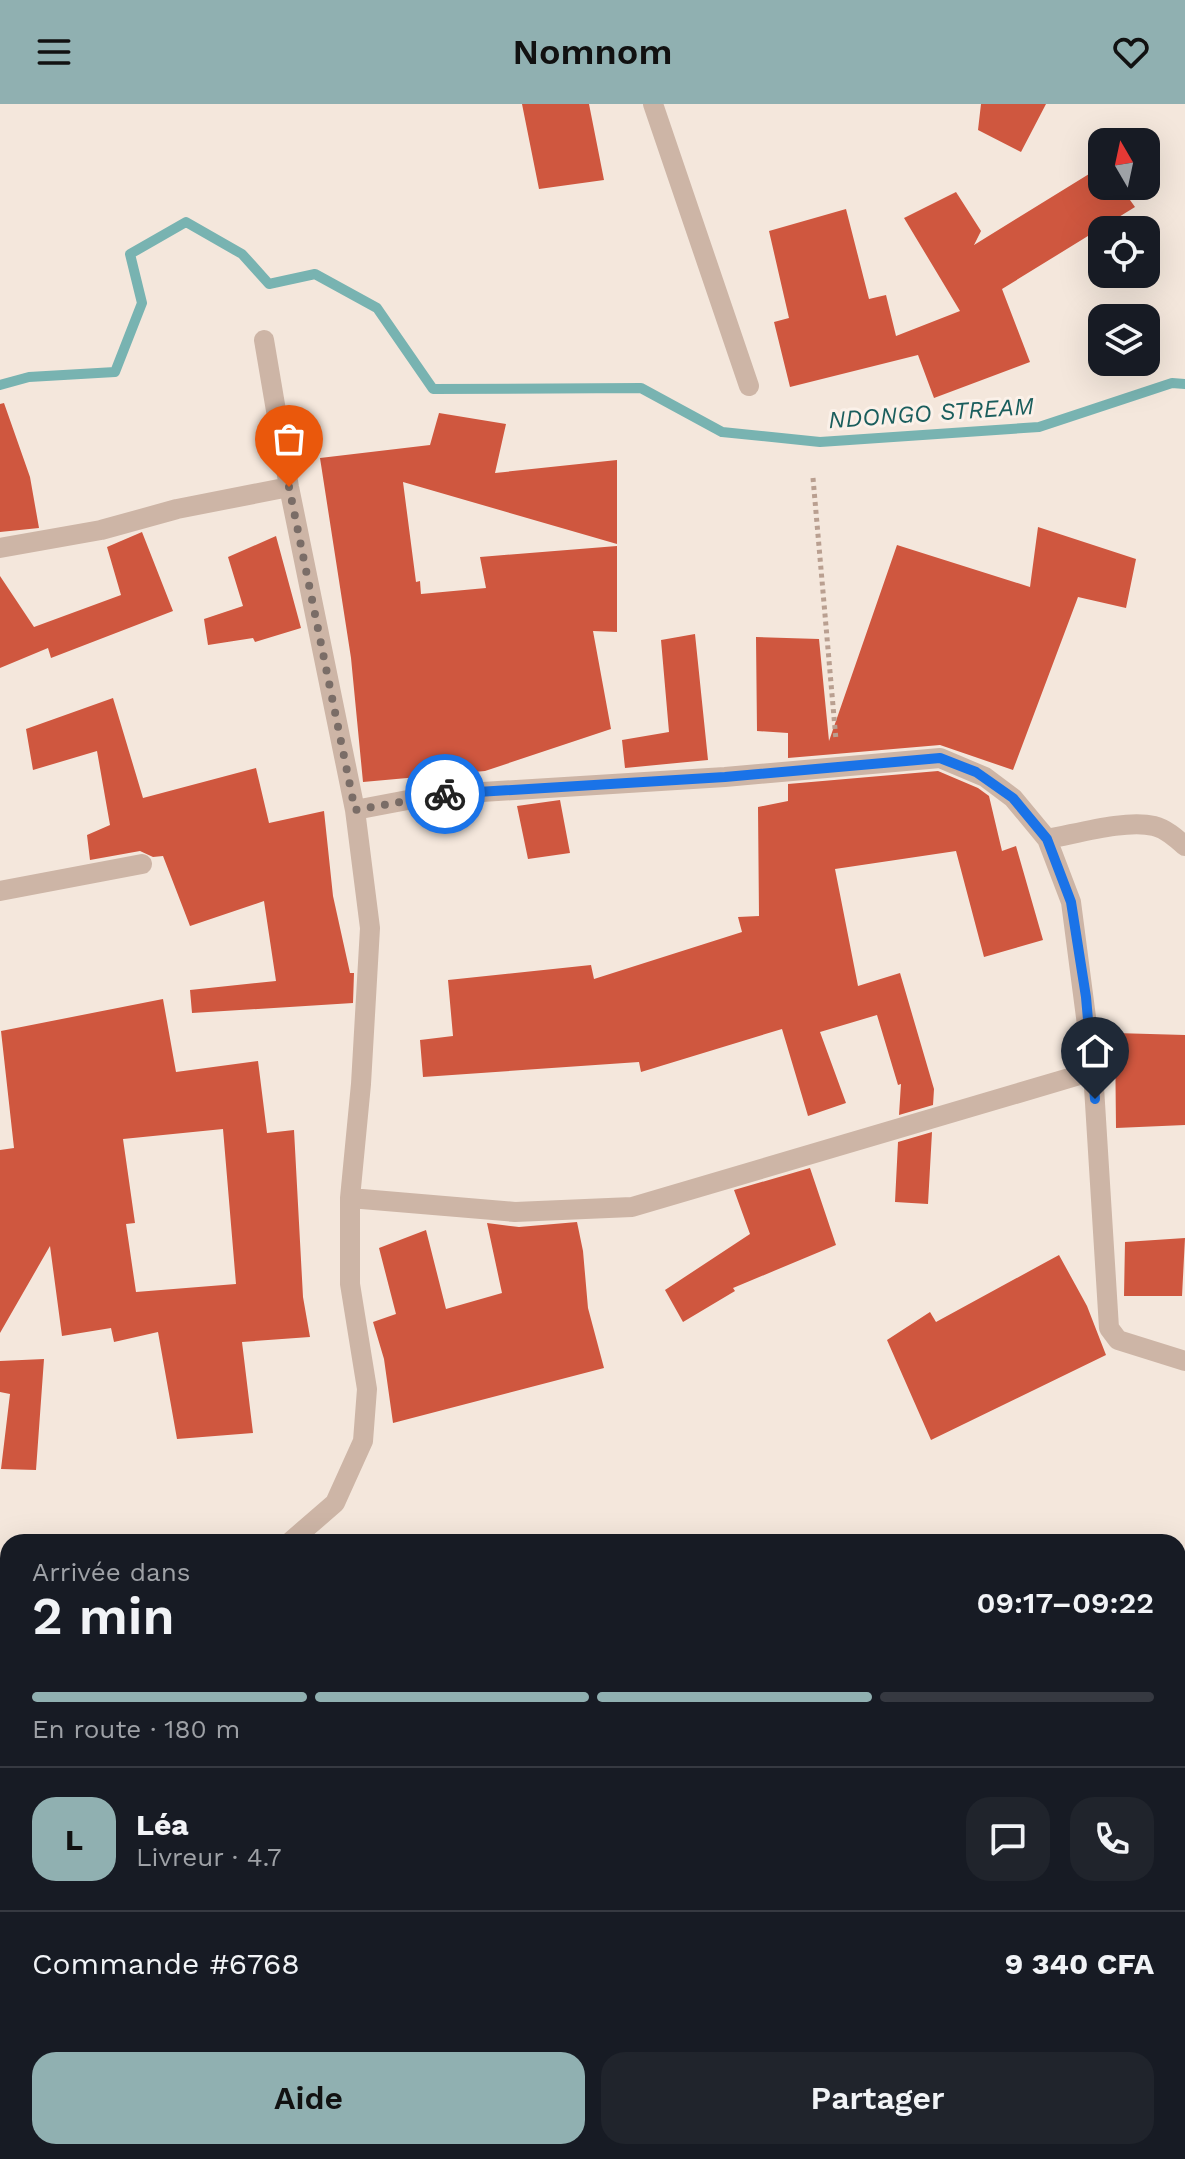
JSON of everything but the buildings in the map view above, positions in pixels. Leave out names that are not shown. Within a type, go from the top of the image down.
[{"type":"street","points":[[653,104],[749,386]]},
{"type":"street","points":[[264,340],[289,487],[355,810],[370,928],[361,1084],[350,1198],[350,1284],[367,1389],[363,1441],[335,1503],[299,1534]]},
{"type":"street","points":[[0,548],[101,530],[177,509],[289,487]]},
{"type":"street","points":[[355,810],[434,795],[940,758],[976,772],[1013,798],[1047,839],[1071,902],[1093,1071],[1109,1328],[1118,1340],[1185,1361]]},
{"type":"street","points":[[1047,839],[1118,827],[1153,826],[1174,835],[1185,846]]},
{"type":"street","points":[[0,891],[142,864]]},
{"type":"street","points":[[350,1198],[515,1212],[632,1207],[1093,1071]]},
{"type":"path","points":[[813,478],[839,767]]},
{"type":"waterway","name":"NDONGO STREAM","points":[[0,385],[29,377],[115,372],[142,303],[130,254],[186,222],[242,254],[269,284],[315,274],[377,308],[433,389],[641,388],[722,432],[820,442],[1039,427],[1172,383],[1185,384]]},
{"type":"way so far","points":[[289,487],[355,810],[445,794]]},
{"type":"route","points":[[445,794],[725,777],[940,758],[976,772],[1013,798],[1047,839],[1071,902],[1086,997],[1095,1099]]}]
